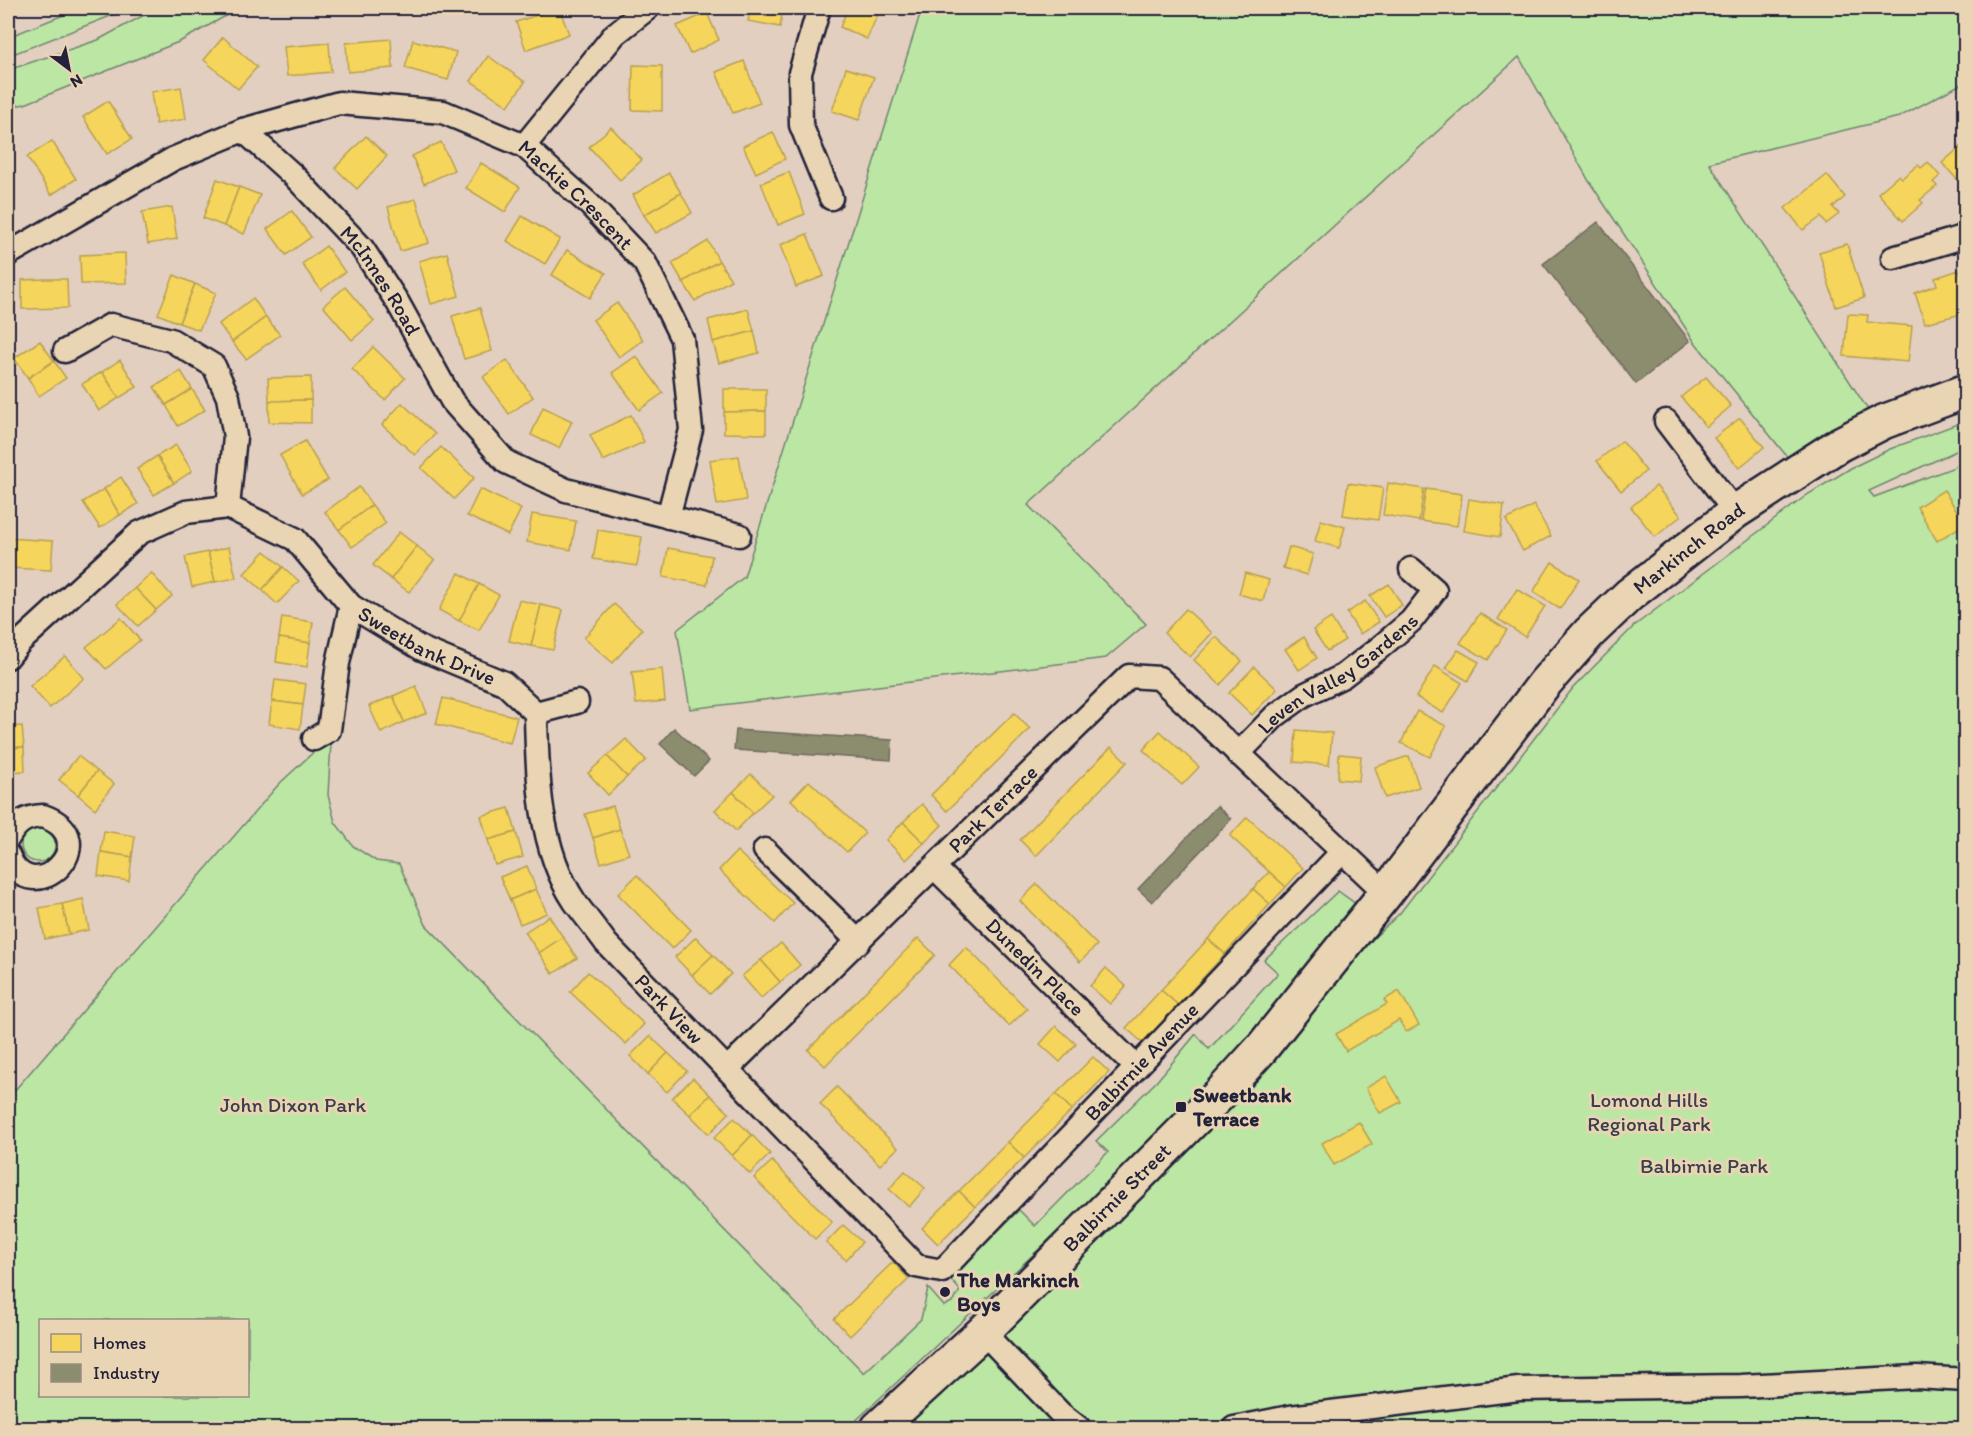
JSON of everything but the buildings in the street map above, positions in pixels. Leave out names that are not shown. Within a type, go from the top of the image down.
[{"type":"main road","name":"Markinch Road","points":[[1473,781],[1544,684],[1589,633],[1629,595],[1736,512],[1840,444],[1883,422],[1965,391]]},
{"type":"main road","name":"Balbirnie Street","points":[[878,1428],[983,1332],[1219,1095],[1300,1003],[1473,781]]},
{"type":"street","points":[[524,146],[615,34],[648,8]]},
{"type":"street","points":[[819,8],[800,73],[801,125],[831,198]]},
{"type":"street","name":"Mackie Crescent","points":[[243,130],[339,103],[443,112],[524,146],[590,204],[645,262],[682,339],[691,430],[668,517]]},
{"type":"street","points":[[9,249],[173,159],[243,130]]},
{"type":"street","name":"McInnes Road","points":[[243,130],[294,176],[362,248],[398,303],[452,401],[506,462],[566,490],[739,535]]},
{"type":"street","points":[[1893,258],[1965,236]]},
{"type":"street","points":[[12,642],[139,533],[186,512],[228,507],[234,437],[228,397],[214,366],[171,340],[111,325],[64,351]]},
{"type":"street","points":[[1666,422],[1736,512]]},
{"type":"street","name":"Sweetbank Drive","points":[[228,507],[295,539],[351,606],[422,649],[504,683],[536,713]]},
{"type":"street","name":"Leven Valley Gardens","points":[[1238,754],[1275,716],[1304,695],[1342,676],[1411,621],[1441,583],[1411,569]]},
{"type":"street","name":"Sweetbank Drive","points":[[314,739],[329,730],[338,663],[351,606]]},
{"type":"street","name":"Park Terrace","points":[[727,1069],[1129,676],[1160,678],[1238,754]]},
{"type":"street","points":[[536,713],[577,702]]},
{"type":"street","name":"Park View","points":[[536,713],[537,753],[544,820],[556,863],[574,901],[606,943],[916,1266],[942,1271]]},
{"type":"street","points":[[1238,754],[1386,893]]},
{"type":"street","points":[[8,855],[19,873],[31,878],[54,874],[67,856],[67,836],[63,828],[52,819],[30,817],[10,828]]},
{"type":"street","points":[[765,850],[859,942]]},
{"type":"street","name":"Balbirnie Avenue","points":[[942,1271],[1341,853]]},
{"type":"street","name":"Dunedin Place","points":[[934,868],[1136,1067]]},
{"type":"street","points":[[983,1332],[1061,1414],[1079,1428]]},
{"type":"street","points":[[1234,1428],[1290,1417],[1519,1389],[1741,1386],[1917,1377],[1965,1380]]},
{"type":"green space","points":[[81,8],[131,8],[8,56],[8,37]]},
{"type":"green space","points":[[157,8],[240,8],[181,41],[25,104],[8,107],[8,70],[98,40]]},
{"type":"green space","points":[[922,8],[1965,8],[1965,82],[1899,117],[1709,163],[1870,413],[1789,459],[1694,341],[1589,181],[1519,57],[1028,505],[1146,624],[1106,658],[690,709],[677,630],[744,577]]},
{"type":"green space","name":"Lomond Hills Regional Park","points":[[1965,421],[1965,447],[1869,491],[1874,497],[1965,463],[1965,1428],[861,1428],[1400,913],[1573,688],[1634,626],[1807,495],[1851,468],[1890,449]]},
{"type":"green space","name":"John Dixon Park","points":[[331,742],[328,795],[335,822],[353,846],[376,861],[399,864],[426,925],[864,1373],[921,1319],[928,1288],[944,1306],[954,1301],[960,1290],[950,1279],[1019,1210],[1035,1226],[1108,1152],[1096,1141],[1156,1082],[1196,1034],[1209,1049],[1278,973],[1264,960],[1338,891],[1360,907],[1212,1083],[1178,1119],[848,1428],[8,1428],[8,1098],[279,784],[318,748]]},
{"type":"green space","points":[[38,828],[50,833],[55,845],[50,857],[38,862],[26,857],[21,845],[26,833]]},
{"type":"place","name":"Sweetbank Terrace","points":[[1181,1107]]},
{"type":"place","name":"The Markinch Boys","points":[[945,1292]]},
{"type":"park label","name":"Balbirnie Park","points":[[1704,1166]]}]
